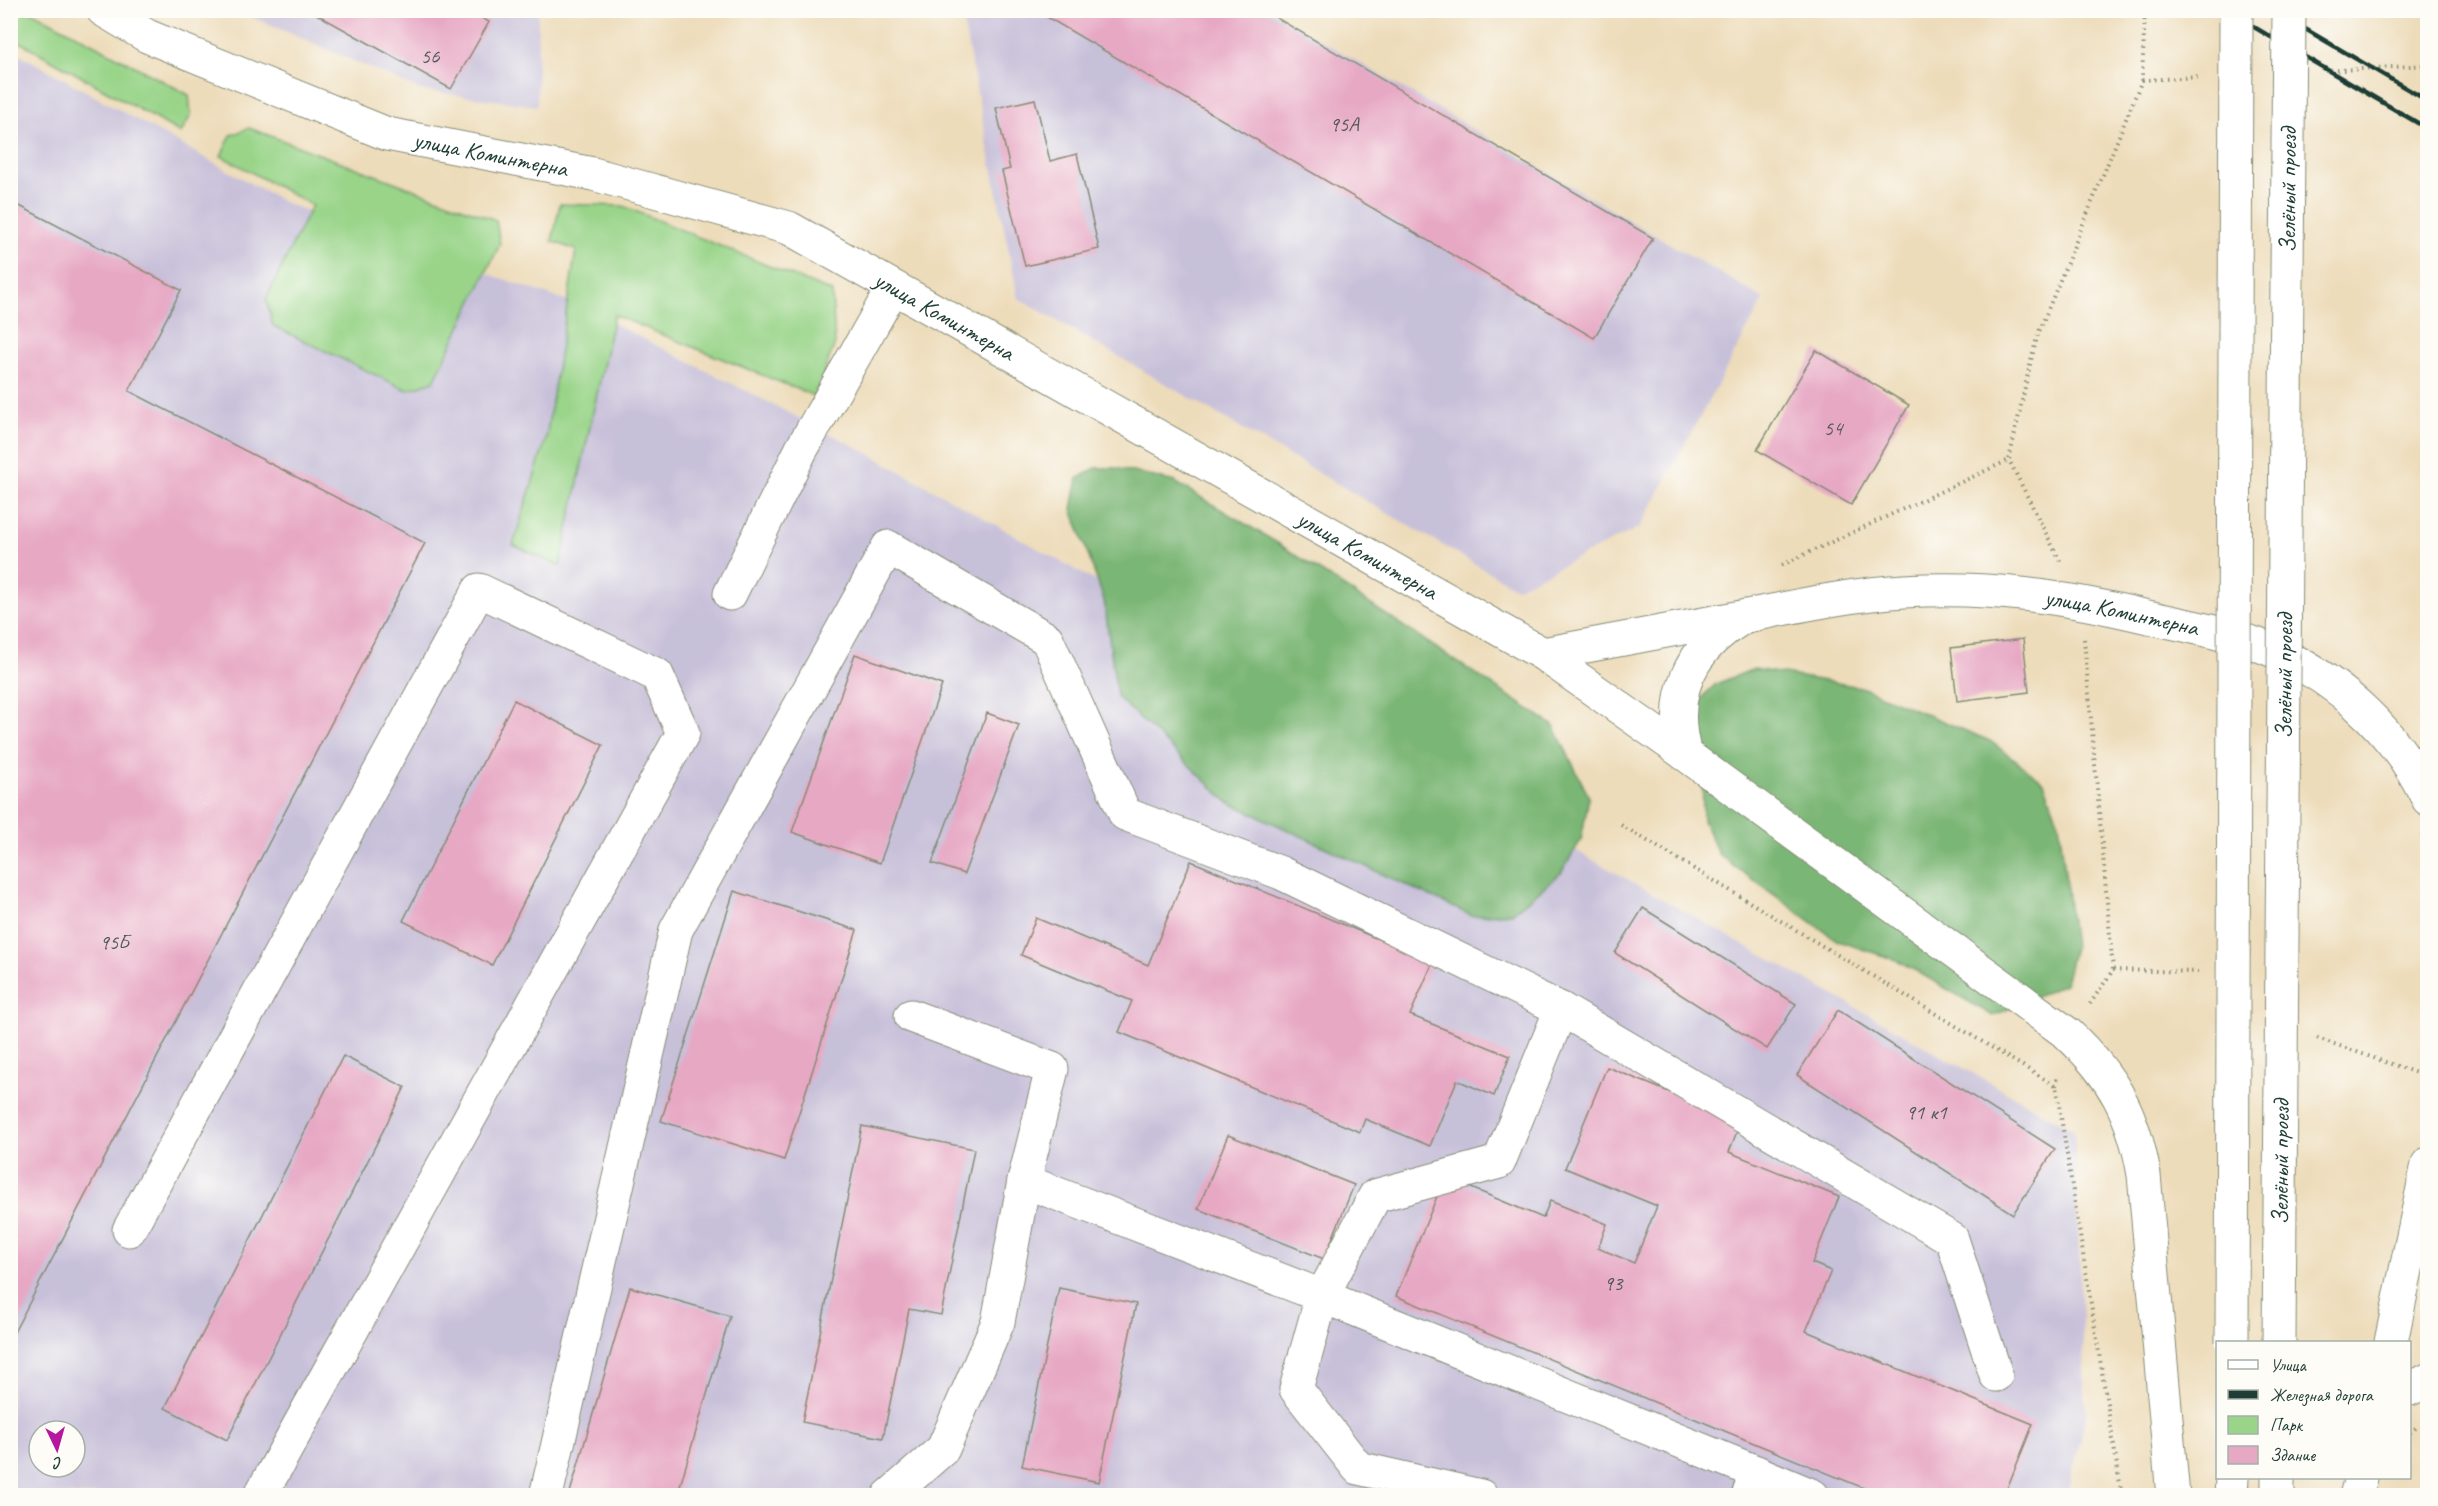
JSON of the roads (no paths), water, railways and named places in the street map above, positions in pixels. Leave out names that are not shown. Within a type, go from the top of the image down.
[{"type":"street","name":"улица Коминтерна","points":[[103,10],[147,36],[387,134],[593,174],[789,228],[1543,654],[1844,597],[1903,591],[1979,590],[2080,601],[2236,638],[2299,663],[2337,688],[2371,718],[2400,753],[2423,813]]},
{"type":"street","name":"Зелёный проезд","points":[[2232,1341],[2236,10]]},
{"type":"street","name":"Зелёный проезд","points":[[2279,1341],[2289,10]]},
{"type":"street","points":[[730,594],[801,450],[893,288]]},
{"type":"street","points":[[546,1496],[676,930],[888,547],[1047,639],[1125,814],[1281,873],[1561,1009],[1952,1239],[1996,1375]]},
{"type":"street","points":[[129,1230],[479,590],[657,675],[683,733],[260,1496]]},
{"type":"street","name":"улица Коминтерна","points":[[1685,754],[1679,729],[1679,715],[1682,689],[1692,665],[1718,634],[1752,615]]},
{"type":"street","points":[[1543,654],[1685,754],[2068,1034],[2106,1074],[2128,1114],[2140,1148],[2151,1233],[2174,1496]]},
{"type":"street","points":[[1481,1496],[1358,1468],[1296,1389],[1322,1296],[1375,1196],[1499,1162],[1561,1009]]},
{"type":"street","points":[[889,1496],[943,1449],[998,1322],[1024,1181],[1052,1070],[911,1016]]},
{"type":"street","points":[[2391,1341],[2427,1164]]},
{"type":"street","points":[[1024,1181],[1322,1296],[1752,1484],[1813,1496]]},
{"type":"street","points":[[2411,1388],[2427,1380]]},
{"type":"street","points":[[2231,1496],[2232,1479]]},
{"type":"street","points":[[2278,1479],[2278,1496]]},
{"type":"street","points":[[2356,1496],[2361,1479]]},
{"type":"railway","points":[[2225,10],[2428,129]]},
{"type":"railway","points":[[2273,10],[2428,101]]}]
